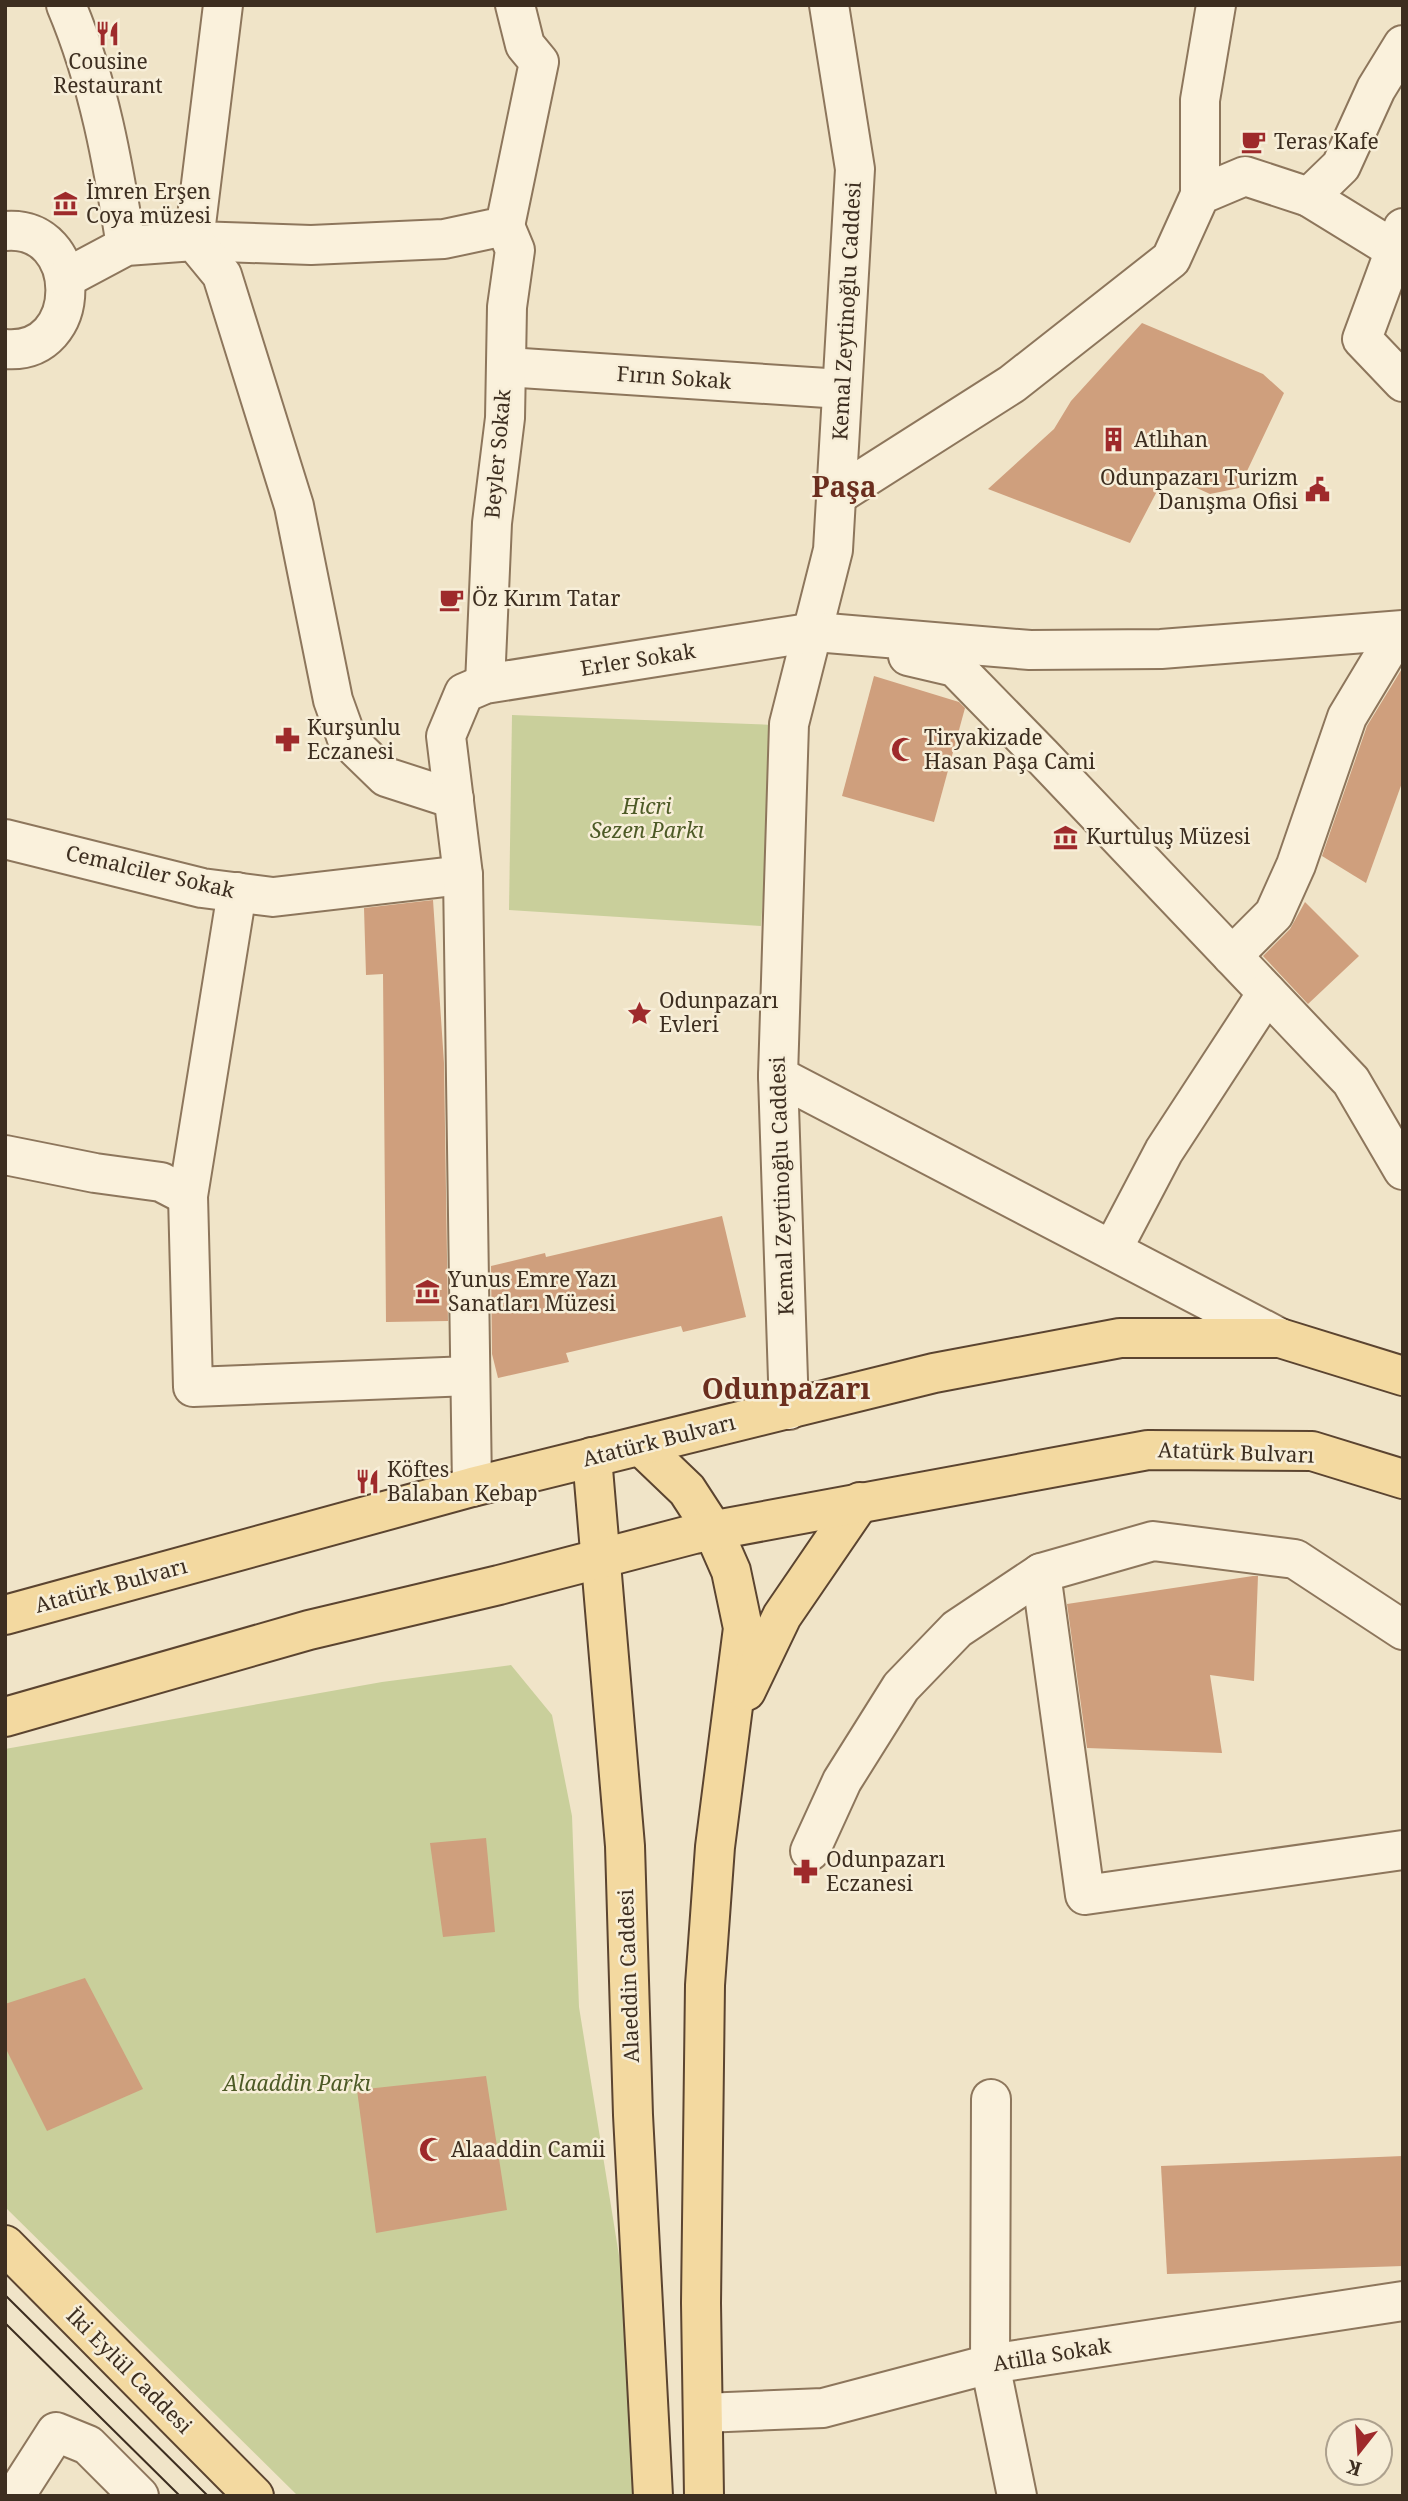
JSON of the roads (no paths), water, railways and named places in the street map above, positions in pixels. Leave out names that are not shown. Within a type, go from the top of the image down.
[{"type":"main road","name":"Atatürk Bulvarı","points":[[5,1615],[472,1487],[592,1457],[934,1373],[1120,1338],[1280,1338],[1403,1376]]},
{"type":"main road","points":[[641,1446],[687,1490],[713,1530],[731,1571],[743,1628],[715,1847],[705,1985],[704,2496]]},
{"type":"main road","name":"Atatürk Bulvarı","points":[[5,1717],[309,1630],[713,1530],[1148,1450],[1312,1451],[1403,1479]]},
{"type":"main road","name":"Alaeddin Caddesi","points":[[592,1457],[625,1846],[633,2115],[653,2496]]},
{"type":"main road","points":[[733,1718],[782,1616],[860,1502]]},
{"type":"main road","name":"İki Eylül Caddesi","points":[[5,2245],[254,2496]]},
{"type":"street","points":[[66,5],[85,50],[111,147],[126,246]]},
{"type":"street","points":[[223,5],[194,241],[222,275],[294,506],[333,700],[347,739],[386,778],[454,799]]},
{"type":"street","points":[[66,278],[126,246],[194,241],[310,245],[444,239],[505,226],[539,62],[525,46],[514,5]]},
{"type":"street","points":[[836,496],[1012,384],[1171,259],[1200,195],[1200,100],[1216,5]]},
{"type":"street","name":"Kemal Zeytinoğlu Caddesi","points":[[789,1410],[778,1076],[789,724],[815,632],[833,550],[855,169],[829,6]]},
{"type":"street","points":[[1309,197],[1341,166],[1390,93],[1403,44]]},
{"type":"street","points":[[1200,195],[1245,176],[1309,197],[1399,239],[1362,340],[1403,382]]},
{"type":"street","name":"Beyler Sokak","points":[[475,688],[505,418],[507,307],[515,250],[505,226]]},
{"type":"street","points":[[5,231],[32,235],[47,245],[59,260],[66,278],[67,296],[62,316],[50,333],[32,345],[5,349]]},
{"type":"street","name":"Fırın Sokak","points":[[506,367],[842,389]]},
{"type":"street","points":[[815,632],[1043,650],[1161,649],[1400,631]]},
{"type":"street","points":[[1232,956],[1273,914],[1296,865],[1347,718],[1400,631]]},
{"type":"street","points":[[815,632],[955,667],[1351,1081],[1403,1170]]},
{"type":"street","name":"Erler Sokak","points":[[475,688],[815,632]]},
{"type":"street","points":[[472,1487],[463,875],[446,736],[475,688]]},
{"type":"street","name":"Cemalciler Sokak","points":[[5,839],[202,888],[272,897],[463,875]]},
{"type":"street","points":[[237,892],[188,1196],[193,1387],[470,1376]]},
{"type":"street","points":[[1112,1250],[1164,1151],[1268,993]]},
{"type":"street","points":[[778,1076],[1280,1338]]},
{"type":"street","points":[[5,1155],[94,1173],[161,1182],[188,1196]]},
{"type":"street","points":[[810,1851],[842,1782],[901,1687],[957,1629],[1041,1573],[1153,1541],[1295,1559],[1403,1630]]},
{"type":"street","points":[[1041,1573],[1085,1895],[1403,1850]]},
{"type":"street","points":[[991,2099],[990,2364],[1017,2496]]},
{"type":"street","name":"Atilla Sokak","points":[[703,2413],[823,2408],[990,2364],[1403,2301]]},
{"type":"street","points":[[15,2496],[55,2432],[88,2445],[139,2496]]},
{"type":"tram line","points":[[5,2295],[208,2496]]},
{"type":"tram line","points":[[5,2323],[180,2496]]},
{"type":"place","name":"Cousine Restaurant","points":[[108,33]]},
{"type":"place","name":"Teras Kafe","points":[[1254,142]]},
{"type":"place","name":"İmren Erşen Coya müzesi","points":[[66,204]]},
{"type":"place","name":"Atlıhan","points":[[1114,440]]},
{"type":"place","name":"Odunpazarı Turizm Danışma Ofisi","points":[[1318,490]]},
{"type":"place","name":"Öz Kırım Tatar","points":[[452,599]]},
{"type":"place","name":"Kurşunlu Eczanesi","points":[[287,740]]},
{"type":"place","name":"Tiryakizade Hasan Paşa Cami","points":[[904,750]]},
{"type":"place","name":"Kurtuluş Müzesi","points":[[1066,837]]},
{"type":"place","name":"Odunpazarı Evleri","points":[[639,1013]]},
{"type":"place","name":"Yunus Emre Yazı Sanatları Müzesi","points":[[428,1292]]},
{"type":"place","name":"Köftes Balaban Kebap","points":[[367,1482]]},
{"type":"place","name":"Odunpazarı Eczanesi","points":[[806,1872]]},
{"type":"place","name":"Alaaddin Camii","points":[[431,2150]]},
{"type":"district","name":"Paşa","points":[[844,487]]},
{"type":"district","name":"Odunpazarı","points":[[786,1389]]},
{"type":"park label","name":"Hicri Sezen Parkı","points":[[647,819]]},
{"type":"park label","name":"Alaaddin Parkı","points":[[297,2084]]}]
